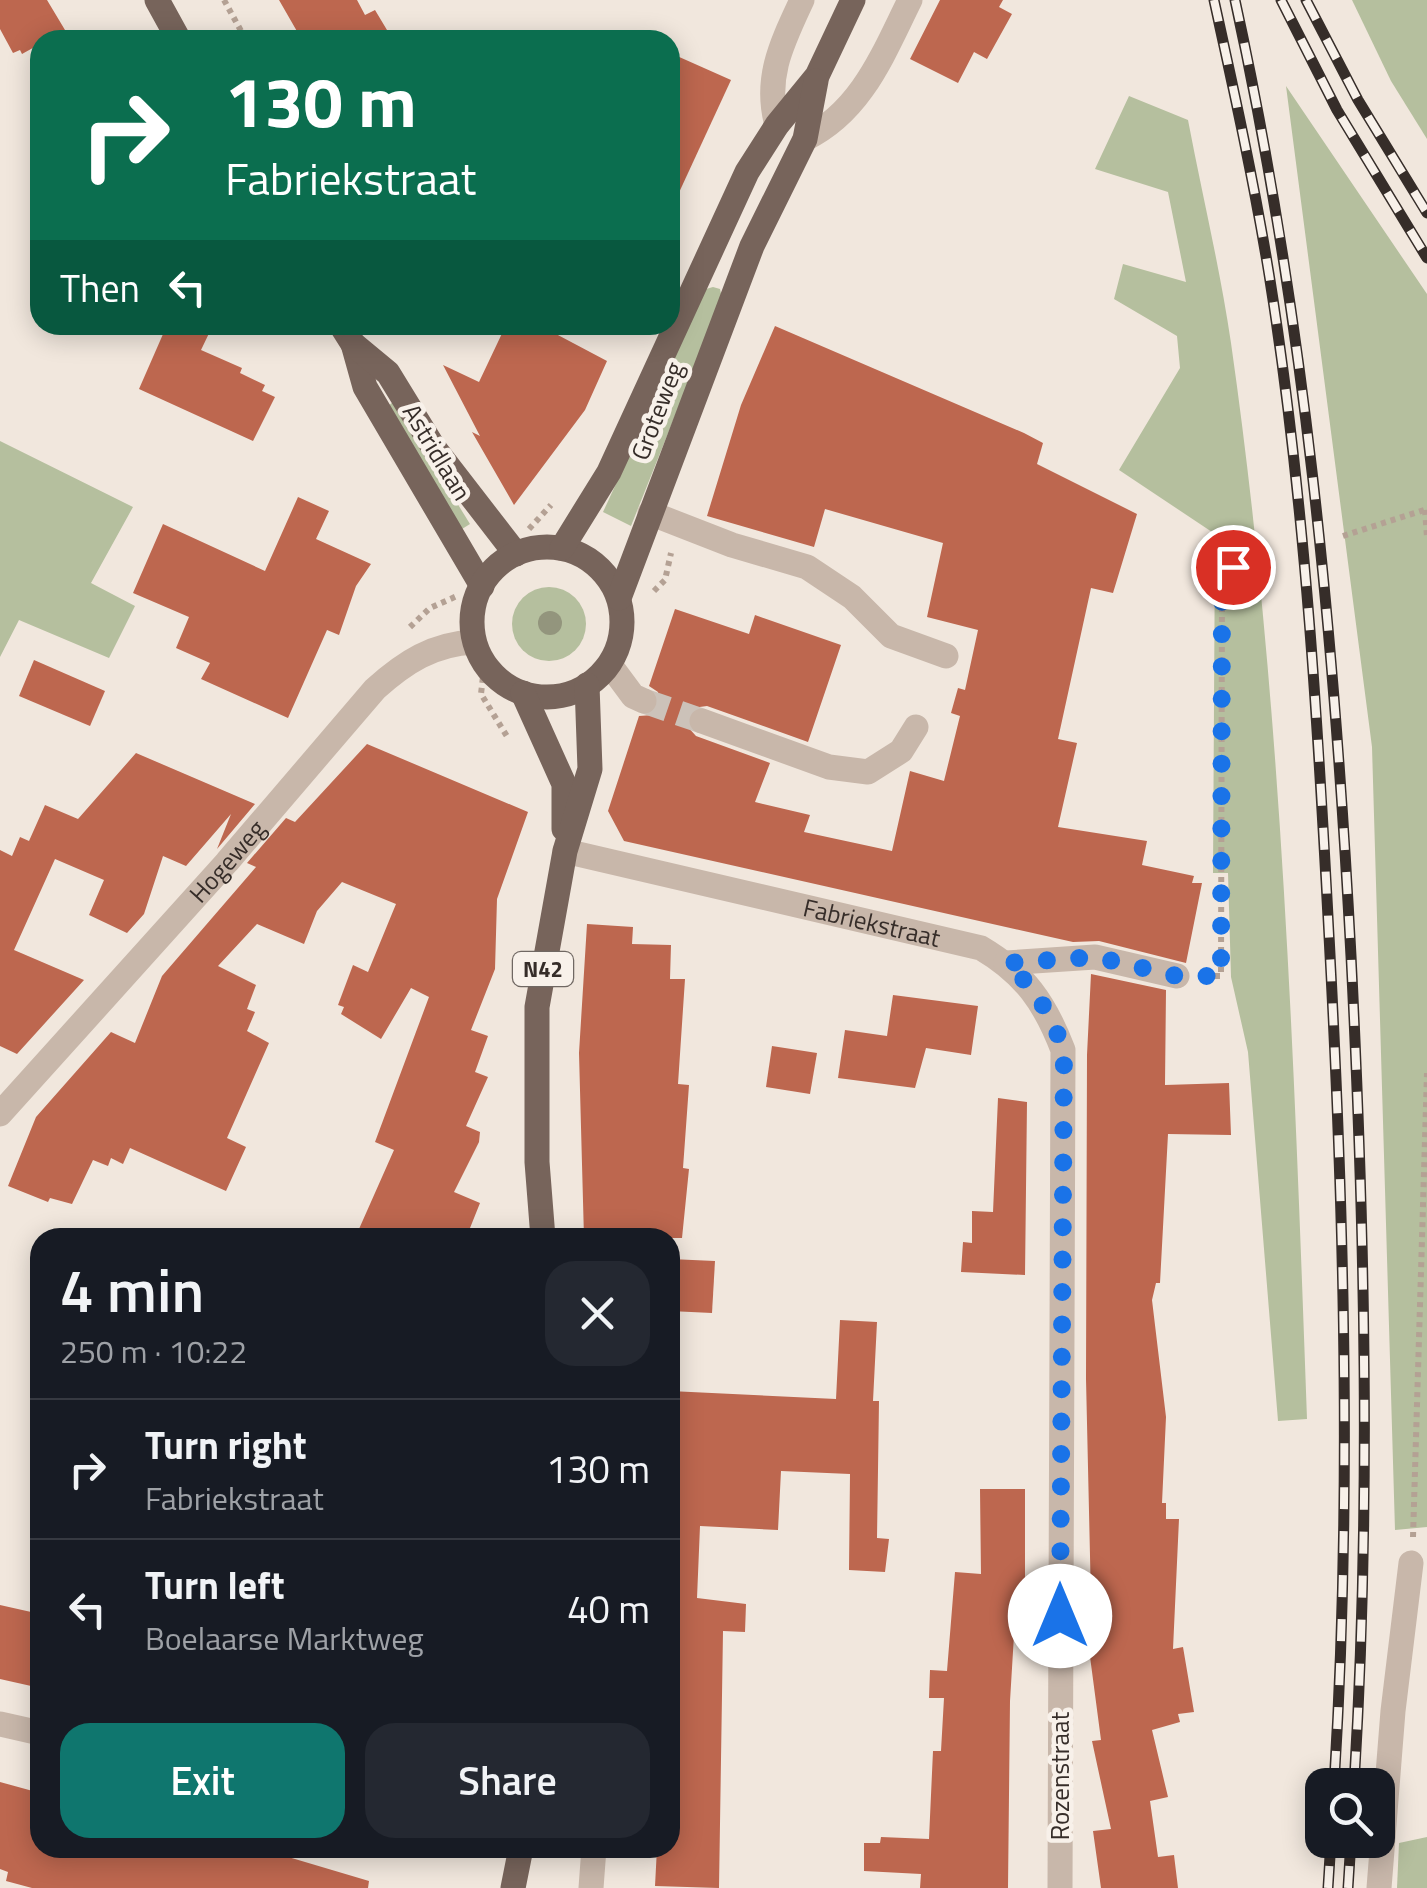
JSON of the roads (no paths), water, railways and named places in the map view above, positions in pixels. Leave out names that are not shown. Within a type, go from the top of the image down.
[{"type":"main road","points":[[157,0],[174,30]]},
{"type":"main road","name":"Groteweg","points":[[680,319],[747,172],[777,125],[816,76],[853,0]]},
{"type":"main road","name":"Groteweg","points":[[610,665],[624,625],[619,598],[752,246],[804,139],[816,76]]},
{"type":"main road","name":"Astridlaan","points":[[347,335],[388,374],[434,448],[516,554]]},
{"type":"main road","name":"Astridlaan","points":[[347,335],[365,388],[482,586]]},
{"type":"main road","name":"Groteweg","points":[[562,548],[610,472],[673,335]]},
{"type":"main road","points":[[610,665],[587,685],[566,695],[523,693],[500,682],[479,655],[473,618],[482,586],[496,568],[516,554],[540,547],[562,548],[585,556],[606,573],[619,598]]},
{"type":"main road","name":"N42","points":[[542,1228],[537,1007],[565,851],[590,768],[587,685]]},
{"type":"main road","name":"N42","points":[[523,693],[564,784],[565,851]]},
{"type":"main road","points":[[513,1888],[514,1858]]},
{"type":"street","points":[[777,125],[770,101],[775,57],[802,0]]},
{"type":"street","name":"Groteweg","points":[[804,139],[827,128],[864,90],[910,0]]},
{"type":"street","points":[[650,513],[808,567],[852,597],[891,636],[946,656]]},
{"type":"street","name":"Hogeweg","points":[[0,1114],[228,862],[375,688],[398,668],[436,647],[479,655]]},
{"type":"street","points":[[610,665],[633,696],[644,701]]},
{"type":"street","points":[[702,720],[829,767],[868,772],[901,751],[916,727]]},
{"type":"street","name":"Fabriekstraat","points":[[565,851],[969,944],[1006,963],[1096,957],[1177,976]]},
{"type":"street","name":"Rozenstraat","points":[[1006,963],[1030,984],[1050,1014],[1064,1050],[1060,1888]]},
{"type":"street","points":[[1380,1888],[1393,1710],[1411,1563]]},
{"type":"street","points":[[0,1724],[30,1731]]},
{"type":"street","points":[[591,1888],[593,1858]]},
{"type":"tunnel","points":[[644,701],[702,721]]},
{"type":"railway","points":[[1214,0],[1257,205],[1282,361],[1316,711],[1343,1278],[1343,1582],[1335,1768]]},
{"type":"railway","points":[[1235,0],[1280,237],[1298,356],[1325,595],[1344,835],[1360,1163],[1364,1370],[1363,1578],[1355,1768]]},
{"type":"railway","points":[[1281,0],[1337,110],[1427,258]]},
{"type":"railway","points":[[1306,0],[1358,100],[1427,213]]},
{"type":"railway","points":[[1328,1888],[1330,1858]]},
{"type":"railway","points":[[1348,1888],[1350,1858]]}]
